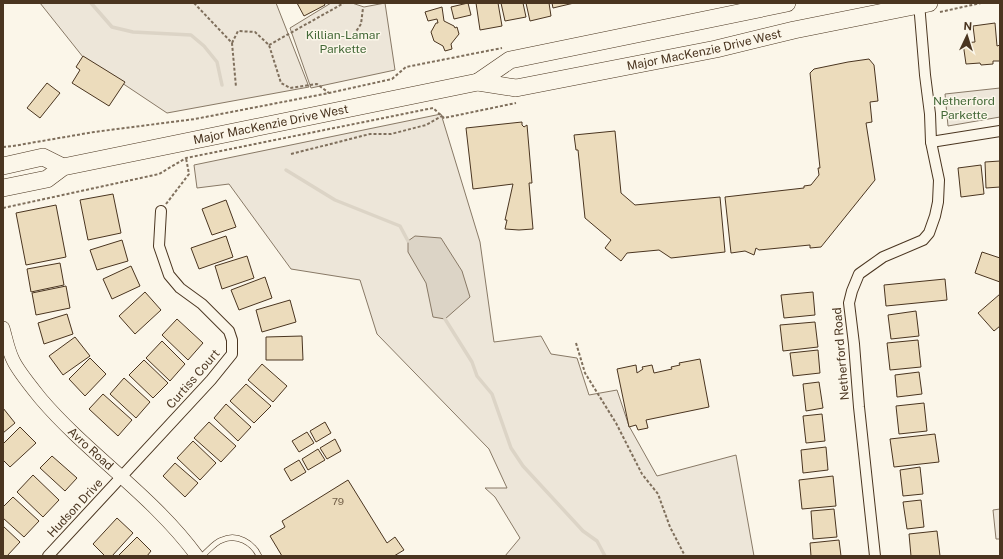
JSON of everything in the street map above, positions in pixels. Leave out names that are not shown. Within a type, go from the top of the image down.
[{"type":"main road","name":"Major MacKenzie Drive West","points":[[478,82],[510,60],[788,3]]},
{"type":"main road","name":"Major MacKenzie Drive West","points":[[3,188],[47,179],[63,167],[478,82],[516,88],[716,49],[794,30],[926,6]]},
{"type":"main road","points":[[3,166],[43,157],[63,167]]},
{"type":"street","name":"Netherford Road","points":[[874,556],[859,407],[858,381],[849,303],[859,274],[883,257],[923,240],[929,233],[935,216],[938,202],[939,180],[931,142],[930,114],[925,75],[926,6]]},
{"type":"street","points":[[931,142],[1000,131]]},
{"type":"street","name":"Curtiss Court","points":[[122,477],[211,380],[232,354],[233,347],[229,331],[202,304],[180,288],[169,275],[159,246],[161,211]]},
{"type":"street","name":"Avro Road","points":[[3,328],[13,361],[33,389],[87,447],[122,477],[170,523],[197,556]]},
{"type":"street","name":"Hudson Drive","points":[[48,556],[122,477]]},
{"type":"lane","points":[[202,556],[221,540],[230,538],[248,542],[256,549],[260,556]]},
{"type":"path","points":[[194,3],[232,43]]},
{"type":"path","points":[[269,45],[344,3]]},
{"type":"path","points":[[926,6],[981,3]]},
{"type":"path","points":[[351,39],[361,24],[363,8]]},
{"type":"path","points":[[236,87],[232,43],[238,31],[249,31],[255,32],[269,45],[281,83],[290,88],[316,84],[329,93]]},
{"type":"path","points":[[3,147],[94,132],[195,119],[329,93],[392,79],[406,67],[509,46]]},
{"type":"path","points":[[3,208],[159,174],[186,158],[432,108],[444,118],[520,102]]},
{"type":"path","points":[[291,154],[370,134],[391,134],[426,125],[442,116]]},
{"type":"path","points":[[161,211],[189,174],[186,158]]},
{"type":"path","points":[[576,343],[585,373],[616,423],[642,474],[658,494],[670,527],[685,556]]},
{"type":"green space","points":[[40,3],[276,3],[309,87],[167,113],[83,57]]},
{"type":"green space","name":"Killian-Lamar Parkette","points":[[331,3],[352,3],[364,7],[385,3],[395,70],[311,88],[290,28]]},
{"type":"green space","name":"Netherford Parkette","points":[[1000,88],[1000,117],[948,126],[945,94]]},
{"type":"green space","points":[[441,114],[480,242],[494,342],[541,336],[551,354],[577,358],[589,395],[617,390],[629,426],[657,476],[736,455],[754,556],[505,556],[520,538],[495,497],[485,488],[507,488],[489,449],[377,334],[360,280],[291,269],[229,184],[197,188],[194,165]]},
{"type":"green space","points":[[1000,509],[1000,539],[996,539],[993,510]]},
{"type":"shaded area","points":[[415,236],[441,238],[462,271],[470,297],[445,319],[433,317],[426,283],[408,252],[408,241]]},
{"type":"building","points":[[297,3],[324,3],[325,5],[304,16]]},
{"type":"building","points":[[468,3],[471,15],[454,19],[451,7]]},
{"type":"building","points":[[476,3],[498,3],[502,26],[480,30]]},
{"type":"building","points":[[501,3],[523,3],[526,17],[505,21]]},
{"type":"building","points":[[526,3],[549,3],[551,16],[530,21]]},
{"type":"building","points":[[552,3],[574,3],[553,8]]},
{"type":"building","points":[[442,7],[444,21],[455,28],[457,27],[459,34],[451,44],[452,49],[445,51],[443,46],[434,41],[431,32],[436,23],[438,23],[437,19],[428,21],[425,12]]},
{"type":"building","points":[[995,23],[997,46],[1000,45],[1000,61],[993,61],[993,64],[966,64],[963,43],[975,42],[973,26]]},
{"type":"building","points":[[83,56],[125,82],[109,106],[72,83],[80,70],[76,67]]},
{"type":"building","points":[[869,59],[874,65],[878,101],[870,102],[872,122],[866,123],[875,180],[821,247],[810,248],[810,245],[759,250],[756,248],[754,255],[745,251],[731,253],[725,197],[804,188],[804,186],[811,185],[819,175],[818,168],[820,168],[810,73],[814,69]]},
{"type":"building","points":[[47,83],[60,93],[40,118],[27,108]]},
{"type":"building","points":[[522,122],[524,127],[527,125],[532,183],[529,183],[533,229],[505,229],[507,220],[505,220],[513,184],[473,189],[466,128]]},
{"type":"building","points":[[615,131],[621,193],[635,205],[720,197],[725,252],[671,258],[659,250],[627,253],[621,261],[605,248],[611,240],[585,218],[578,150],[576,150],[574,135]]},
{"type":"building","points":[[1000,161],[1000,187],[986,188],[985,162]]},
{"type":"building","points":[[981,165],[984,194],[961,197],[958,168]]},
{"type":"building","points":[[113,194],[121,233],[88,240],[80,200]]},
{"type":"building","points":[[226,200],[236,227],[212,235],[202,209]]},
{"type":"building","points":[[56,205],[66,257],[26,265],[16,213]]},
{"type":"building","points":[[226,236],[233,257],[199,269],[191,248]]},
{"type":"building","points":[[122,240],[128,261],[97,270],[90,250]]},
{"type":"building","points":[[982,252],[1000,258],[1000,282],[975,273]]},
{"type":"building","points":[[247,256],[254,278],[222,289],[215,266]]},
{"type":"building","points":[[60,263],[64,285],[31,292],[27,269]]},
{"type":"building","points":[[131,266],[140,286],[112,299],[103,279]]},
{"type":"building","points":[[265,277],[272,298],[239,310],[231,290]]},
{"type":"building","points":[[945,279],[947,300],[886,306],[884,285]]},
{"type":"building","points":[[66,286],[70,308],[36,315],[32,293]]},
{"type":"building","points":[[145,292],[161,310],[135,334],[119,316]]},
{"type":"building","points":[[813,292],[815,315],[784,318],[781,295]]},
{"type":"building","points":[[1000,294],[1000,326],[994,331],[978,313]]},
{"type":"building","points":[[290,300],[296,322],[262,332],[256,310]]},
{"type":"building","points":[[916,311],[919,336],[891,339],[888,315]]},
{"type":"building","points":[[67,314],[73,334],[44,344],[38,323]]},
{"type":"building","points":[[177,319],[203,343],[188,360],[162,335]]},
{"type":"building","points":[[815,322],[818,347],[783,351],[780,325]]},
{"type":"building","points":[[302,336],[303,360],[266,360],[266,337]]},
{"type":"building","points":[[75,337],[90,356],[63,375],[49,356]]},
{"type":"building","points":[[918,340],[921,367],[890,370],[887,343]]},
{"type":"building","points":[[162,341],[185,364],[170,381],[146,358]]},
{"type":"building","points":[[818,350],[820,373],[793,376],[790,353]]},
{"type":"building","points":[[90,358],[106,374],[85,396],[69,379]]},
{"type":"building","points":[[700,359],[709,407],[646,420],[648,428],[638,430],[636,425],[629,427],[617,369],[636,365],[637,373],[643,369],[642,367],[652,365],[654,373],[672,369],[671,367],[680,365],[679,363]]},
{"type":"building","points":[[144,360],[168,383],[153,398],[129,375]]},
{"type":"building","points":[[262,364],[287,386],[273,402],[248,380]]},
{"type":"building","points":[[919,372],[922,394],[897,397],[895,375]]},
{"type":"building","points":[[124,378],[150,402],[136,418],[110,394]]},
{"type":"building","points":[[819,382],[823,408],[806,411],[803,384]]},
{"type":"building","points":[[246,384],[271,406],[254,423],[230,401]]},
{"type":"building","points":[[103,394],[132,420],[118,436],[89,409]]},
{"type":"building","points":[[924,403],[927,431],[899,434],[896,406]]},
{"type":"building","points":[[226,404],[251,427],[238,441],[214,418]]},
{"type":"building","points":[[3,408],[15,423],[3,433]]},
{"type":"building","points":[[822,414],[825,441],[806,443],[803,416]]},
{"type":"building","points":[[209,422],[236,446],[221,462],[194,438]]},
{"type":"building","points":[[325,422],[331,433],[316,442],[310,431]]},
{"type":"building","points":[[20,427],[36,443],[10,467],[3,460],[3,444]]},
{"type":"building","points":[[307,432],[314,443],[299,452],[292,441]]},
{"type":"building","points":[[935,434],[939,462],[894,467],[890,439]]},
{"type":"building","points":[[335,439],[341,451],[327,459],[320,448]]},
{"type":"building","points":[[193,441],[216,463],[200,480],[177,458]]},
{"type":"building","points":[[826,447],[828,470],[803,473],[801,450]]},
{"type":"building","points":[[318,449],[325,460],[308,470],[302,459]]},
{"type":"building","points":[[52,456],[77,478],[65,491],[40,468]]},
{"type":"building","points":[[299,460],[306,472],[291,481],[284,469]]},
{"type":"building","points":[[175,463],[198,483],[185,497],[163,476]]},
{"type":"building","points":[[920,467],[923,494],[903,496],[900,470]]},
{"type":"building","points":[[33,475],[59,500],[43,517],[17,492]]},
{"type":"building","points":[[833,476],[836,506],[802,509],[799,480]]},
{"type":"building","points":[[348,480],[387,543],[395,537],[404,550],[394,556],[282,556],[270,536],[285,527],[282,521]]},
{"type":"building","points":[[13,497],[39,521],[24,537],[3,518],[3,507]]},
{"type":"building","points":[[921,500],[924,527],[907,529],[903,502]]},
{"type":"building","points":[[834,509],[837,537],[813,539],[811,511]]},
{"type":"building","points":[[117,518],[133,533],[112,556],[105,556],[93,544]]},
{"type":"building","points":[[3,526],[20,542],[7,556],[3,556]]},
{"type":"building","points":[[937,531],[940,556],[911,556],[909,534]]},
{"type":"building","points":[[137,537],[151,551],[147,556],[118,556]]},
{"type":"building","points":[[839,540],[841,556],[811,556],[810,543]]},
{"type":"waterway","points":[[91,3],[112,27],[133,32],[191,35],[204,46],[217,62],[222,85]]},
{"type":"waterway","points":[[286,170],[335,200],[400,226],[408,241]]},
{"type":"waterway","points":[[445,319],[472,362],[477,376],[492,394],[511,448],[523,466],[583,531],[597,541],[605,556]]}]
